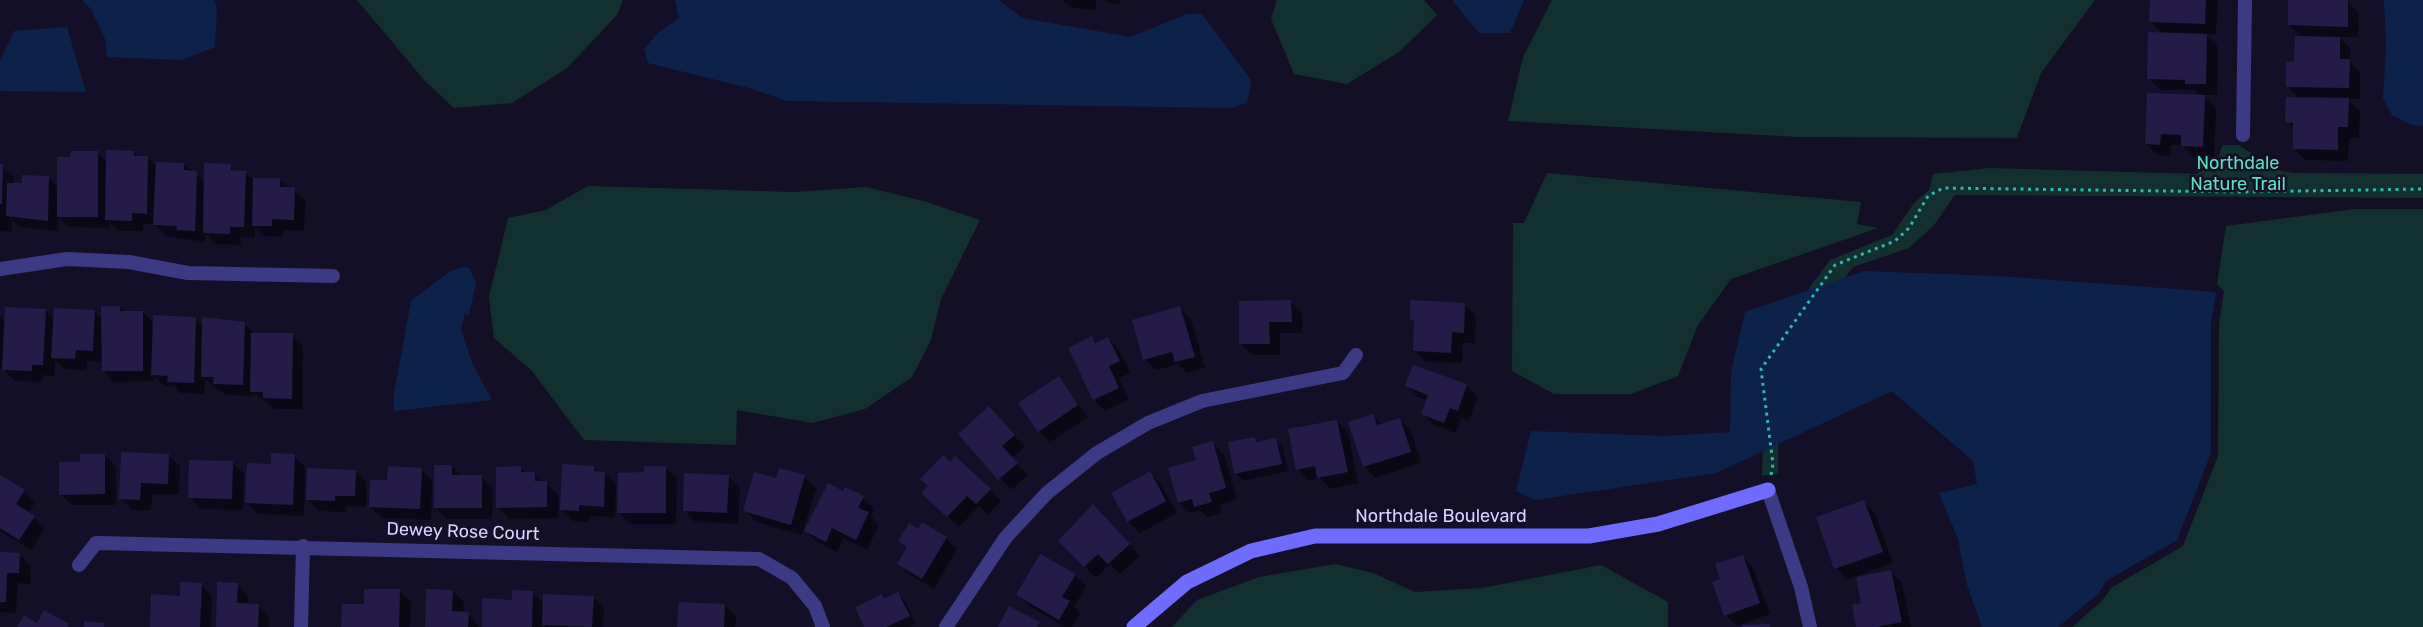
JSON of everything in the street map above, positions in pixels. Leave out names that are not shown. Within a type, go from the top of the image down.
[{"type":"street","points":[[2243,135],[2245,0]]},
{"type":"street","points":[[0,269],[67,259],[129,262],[188,273],[333,276]]},
{"type":"street","points":[[946,627],[1006,537],[1047,494],[1097,453],[1149,423],[1202,401],[1343,373],[1356,355]]},
{"type":"street","points":[[1768,490],[1801,587],[1810,627]]},
{"type":"street","name":"Northdale Boulevard","points":[[1134,627],[1187,582],[1251,551],[1315,536],[1589,536],[1658,524],[1768,490]]},
{"type":"street","name":"Dewey Rose Court","points":[[79,565],[96,543],[303,546],[759,559],[792,578],[815,606],[823,627]]},
{"type":"street","points":[[301,627],[303,546]]},
{"type":"path","points":[[1772,456],[1761,369],[1835,265],[1895,241],[1909,228],[1928,196],[1943,188],[2239,192],[2423,189]]},
{"type":"green space","points":[[357,0],[623,0],[617,15],[567,68],[512,103],[454,108],[425,81]]},
{"type":"green space","points":[[1277,0],[1424,0],[1437,15],[1399,52],[1347,84],[1294,74],[1271,19]]},
{"type":"green space","points":[[1552,0],[2095,0],[2041,73],[2017,138],[1798,137],[1508,121],[1523,57]]},
{"type":"green space","name":"Northdale Nature Trail","points":[[2223,145],[2238,145],[2255,155],[2266,168],[2293,173],[2423,174],[2423,198],[1955,195],[1934,225],[1909,248],[1853,267],[1778,364],[1778,473],[1762,476],[1763,439],[1754,363],[1830,260],[1892,235],[1914,203],[1929,190],[1933,174],[1989,168],[2197,174],[2217,161]]},
{"type":"green space","points":[[1547,173],[1861,202],[1857,224],[1878,228],[1731,279],[1698,325],[1678,376],[1631,394],[1554,394],[1512,371],[1513,223],[1524,223]]},
{"type":"green space","points":[[588,186],[795,192],[866,187],[927,202],[980,220],[941,299],[931,340],[912,377],[865,409],[812,423],[737,410],[736,445],[584,440],[532,371],[494,338],[489,297],[508,218],[546,210]]},
{"type":"green space","points":[[2355,209],[2423,209],[2423,627],[2072,627],[2102,601],[2111,588],[2183,546],[2218,456],[2219,324],[2224,291],[2217,284],[2226,226]]},
{"type":"green space","points":[[1335,564],[1373,573],[1415,592],[1482,588],[1601,565],[1668,602],[1668,627],[1172,627],[1197,600],[1259,577]]},
{"type":"water","points":[[82,0],[214,0],[217,7],[215,47],[182,60],[107,57],[105,39],[91,9]]},
{"type":"water","points":[[675,0],[999,0],[1022,18],[1131,37],[1187,14],[1202,14],[1251,80],[1247,103],[1231,108],[787,101],[749,88],[648,63],[644,49],[659,32],[679,18]]},
{"type":"water","points":[[1452,0],[1524,0],[1510,33],[1479,33]]},
{"type":"water","points":[[2384,0],[2423,0],[2423,126],[2412,125],[2392,115],[2383,99],[2386,46]]},
{"type":"water","points":[[67,27],[86,92],[0,91],[0,61],[14,31]]},
{"type":"water","points":[[464,267],[469,268],[476,283],[469,315],[465,313],[461,330],[473,365],[492,400],[394,411],[394,393],[411,301],[449,272]]},
{"type":"water","points":[[1864,271],[1998,276],[2216,292],[2211,323],[2211,453],[2177,540],[2106,581],[2098,594],[2058,627],[1982,627],[1967,585],[1958,539],[1939,493],[1977,484],[1973,461],[1892,391],[1716,473],[1535,500],[1516,491],[1531,431],[1664,436],[1730,432],[1731,372],[1745,312]]},
{"type":"building","points":[[2150,0],[2206,0],[2205,24],[2149,22]]},
{"type":"building","points":[[2288,0],[2348,0],[2348,27],[2288,25]]},
{"type":"building","points":[[2148,32],[2207,34],[2206,84],[2185,84],[2185,80],[2147,79]]},
{"type":"building","points":[[2295,36],[2340,37],[2340,59],[2350,59],[2349,88],[2286,87],[2286,61],[2294,62]]},
{"type":"building","points":[[2147,93],[2205,95],[2203,147],[2181,146],[2181,135],[2161,134],[2160,145],[2145,144]]},
{"type":"building","points":[[2286,97],[2349,98],[2348,127],[2338,127],[2338,150],[2293,149],[2293,123],[2285,122]]},
{"type":"building","points":[[106,150],[134,151],[134,156],[148,156],[147,214],[132,213],[132,221],[105,220]]},
{"type":"building","points":[[71,151],[98,151],[98,217],[57,217],[57,157],[70,157]]},
{"type":"building","points":[[156,162],[184,163],[184,170],[197,171],[195,231],[176,230],[177,226],[153,225]]},
{"type":"building","points":[[204,163],[231,164],[231,170],[246,171],[244,227],[230,227],[230,234],[203,233]]},
{"type":"building","points":[[0,164],[3,164],[2,204],[0,204]]},
{"type":"building","points":[[22,175],[49,176],[48,221],[6,216],[7,183],[22,183]]},
{"type":"building","points":[[253,178],[280,178],[280,187],[295,187],[294,220],[272,219],[272,226],[252,226]]},
{"type":"building","points":[[1291,300],[1292,322],[1269,322],[1270,344],[1239,344],[1239,301]]},
{"type":"building","points":[[1410,300],[1465,303],[1464,333],[1452,332],[1451,353],[1413,351],[1414,320],[1410,320]]},
{"type":"building","points":[[101,306],[120,306],[120,311],[143,311],[143,371],[102,371]]},
{"type":"building","points":[[1180,306],[1195,357],[1175,362],[1172,352],[1143,360],[1132,320]]},
{"type":"building","points":[[5,307],[46,309],[43,365],[32,365],[32,371],[2,370]]},
{"type":"building","points":[[54,308],[95,310],[93,351],[76,350],[75,359],[51,358]]},
{"type":"building","points":[[153,315],[196,317],[194,383],[167,382],[168,376],[151,375]]},
{"type":"building","points":[[202,317],[245,322],[243,385],[213,384],[214,377],[201,377]]},
{"type":"building","points":[[251,333],[293,333],[292,399],[263,398],[263,392],[250,392]]},
{"type":"building","points":[[1092,336],[1095,343],[1108,337],[1120,361],[1109,366],[1119,388],[1093,400],[1068,348]]},
{"type":"building","points":[[1413,365],[1467,384],[1458,411],[1450,408],[1444,423],[1421,414],[1428,395],[1405,386]]},
{"type":"building","points":[[1059,376],[1078,405],[1038,432],[1018,403]]},
{"type":"building","points":[[989,406],[1015,435],[1002,446],[1018,463],[998,480],[958,434]]},
{"type":"building","points":[[1373,414],[1377,425],[1400,418],[1411,452],[1363,467],[1348,422]]},
{"type":"building","points":[[1337,420],[1348,472],[1317,478],[1315,466],[1296,470],[1288,429]]},
{"type":"building","points":[[1255,437],[1256,442],[1276,438],[1282,464],[1234,474],[1228,442]]},
{"type":"building","points":[[1213,441],[1226,488],[1209,493],[1212,502],[1194,507],[1192,499],[1178,503],[1168,468],[1196,460],[1192,447]]},
{"type":"building","points":[[121,452],[169,454],[168,484],[141,483],[140,500],[119,499]]},
{"type":"building","points":[[271,453],[295,454],[293,505],[245,503],[247,463],[271,464]]},
{"type":"building","points":[[80,454],[105,454],[105,494],[59,495],[59,462],[80,462]]},
{"type":"building","points":[[943,455],[950,462],[955,456],[991,489],[976,504],[967,496],[947,517],[921,493],[928,486],[920,479]]},
{"type":"building","points":[[189,460],[233,461],[232,499],[188,498]]},
{"type":"building","points":[[562,464],[594,466],[594,471],[605,472],[604,507],[579,505],[579,511],[560,510]]},
{"type":"building","points":[[434,465],[452,465],[452,475],[482,475],[482,508],[434,508]]},
{"type":"building","points":[[388,466],[422,468],[420,509],[369,507],[370,480],[387,480]]},
{"type":"building","points":[[521,466],[521,472],[535,472],[535,481],[547,481],[547,507],[496,508],[496,467]]},
{"type":"building","points":[[644,466],[666,466],[666,513],[617,513],[618,473],[644,472]]},
{"type":"building","points":[[307,468],[356,470],[355,496],[335,496],[335,501],[306,500]]},
{"type":"building","points":[[779,468],[805,475],[791,525],[743,511],[754,472],[776,478]]},
{"type":"building","points":[[1150,471],[1166,501],[1127,522],[1111,493]]},
{"type":"building","points":[[684,473],[729,475],[727,513],[683,511]]},
{"type":"building","points":[[0,475],[25,490],[16,504],[35,516],[19,540],[0,528]]},
{"type":"building","points":[[828,483],[843,491],[845,487],[864,496],[858,508],[869,512],[856,540],[832,528],[826,542],[804,531]]},
{"type":"building","points":[[1864,500],[1883,552],[1834,569],[1816,517]]},
{"type":"building","points":[[1093,504],[1130,544],[1108,564],[1098,554],[1084,567],[1058,541]]},
{"type":"building","points":[[922,522],[947,537],[922,579],[897,564],[907,547],[898,541],[909,523],[918,529]]},
{"type":"building","points":[[0,552],[20,553],[19,573],[7,573],[6,602],[0,602]]},
{"type":"building","points":[[1040,554],[1076,574],[1062,597],[1070,601],[1059,620],[1016,595]]},
{"type":"building","points":[[1743,555],[1760,603],[1724,616],[1712,582],[1720,579],[1715,564]]},
{"type":"building","points":[[1891,570],[1902,622],[1877,627],[1856,627],[1852,605],[1861,603],[1856,577]]},
{"type":"building","points":[[180,582],[202,583],[200,627],[150,627],[151,594],[180,596]]},
{"type":"building","points":[[217,582],[238,583],[237,603],[259,604],[258,627],[216,627]]},
{"type":"building","points":[[364,589],[400,589],[399,627],[341,627],[342,604],[364,604]]},
{"type":"building","points":[[426,589],[453,590],[452,611],[469,612],[468,627],[425,627]]},
{"type":"building","points":[[512,590],[533,591],[532,627],[482,627],[482,598],[512,600]]},
{"type":"building","points":[[898,592],[910,616],[886,627],[864,627],[855,607],[882,594],[884,599]]},
{"type":"building","points":[[543,594],[594,596],[592,627],[542,625]]},
{"type":"building","points":[[679,602],[725,604],[724,627],[677,627]]},
{"type":"building","points":[[1009,606],[1040,622],[1037,627],[998,627]]},
{"type":"building","points":[[44,610],[69,624],[67,627],[17,627],[24,615],[37,623]]},
{"type":"building","points":[[84,621],[105,623],[104,627],[84,627]]},
{"type":"building","points":[[1770,624],[1770,627],[1742,627],[1742,625]]}]
